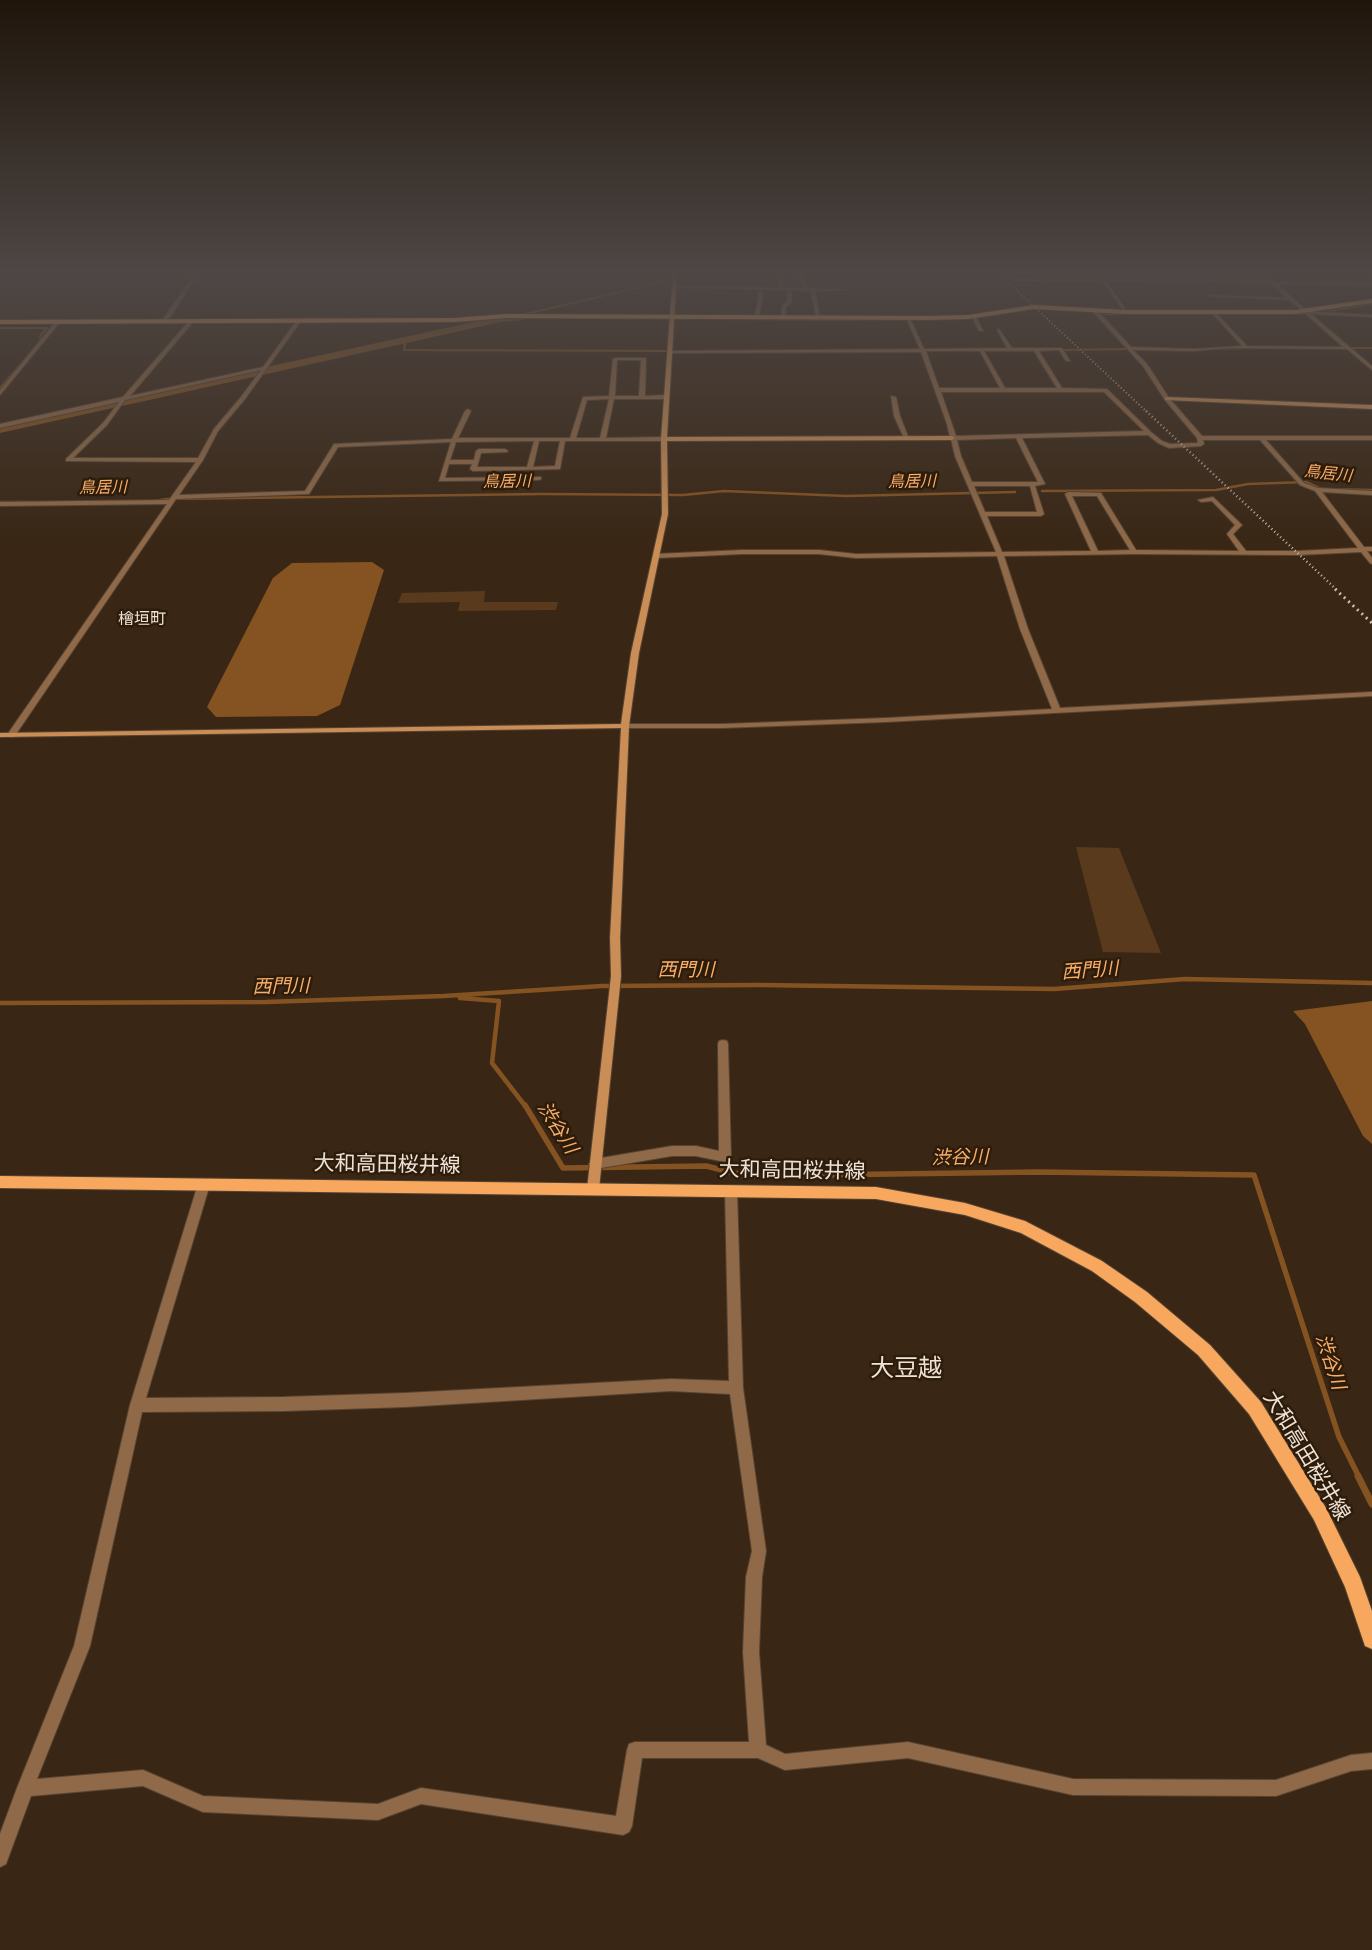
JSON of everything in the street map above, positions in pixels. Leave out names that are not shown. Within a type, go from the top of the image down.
[{"type":"main road","name":"大和高田桜井線","points":[[0,1182],[204,1184],[594,1176],[731,1191],[876,1193],[965,1209],[1025,1228],[1097,1266],[1141,1297],[1204,1350],[1255,1408],[1320,1514],[1353,1584],[1372,1639]]},
{"type":"street","points":[[0,393],[24,364]]},
{"type":"street","points":[[154,364],[105,424],[68,460],[200,460]]},
{"type":"street","points":[[11,735],[200,460],[224,418],[267,364]]},
{"type":"street","points":[[603,438],[612,397],[615,364]]},
{"type":"street","points":[[642,397],[644,364]]},
{"type":"street","points":[[669,364],[664,439],[665,514],[635,652],[625,726],[614,984],[594,1176],[672,1151],[696,1151],[725,1157],[723,1044]]},
{"type":"street","points":[[928,364],[952,438],[1000,554],[1024,629],[1058,711]]},
{"type":"street","points":[[989,364],[1003,390]]},
{"type":"street","points":[[1044,364],[1060,390]]},
{"type":"street","points":[[937,390],[1105,390],[1160,442],[1169,446],[1201,444],[1200,438],[1167,399],[1154,377],[1143,364]]},
{"type":"street","points":[[0,426],[263,370]]},
{"type":"street","points":[[573,438],[585,398],[666,397]]},
{"type":"street","points":[[892,397],[897,416],[907,438]]},
{"type":"street","points":[[1167,399],[1372,407]]},
{"type":"street","points":[[468,411],[454,440],[441,480],[539,478]]},
{"type":"street","points":[[0,504],[172,500],[307,493],[336,445],[454,440],[573,438],[952,438],[1149,433]]},
{"type":"street","points":[[972,484],[1042,484],[1018,436]]},
{"type":"street","points":[[1200,438],[1372,438]]},
{"type":"street","points":[[1262,438],[1301,483],[1317,490],[1372,493]]},
{"type":"street","points":[[500,468],[509,439]]},
{"type":"street","points":[[530,468],[537,439]]},
{"type":"street","points":[[447,462],[474,468],[558,468],[563,439]]},
{"type":"street","points":[[474,468],[479,451],[505,451]]},
{"type":"street","points":[[984,514],[1041,514],[1032,484]]},
{"type":"street","points":[[1317,490],[1372,562]]},
{"type":"street","points":[[1095,552],[1068,494],[1099,494],[1134,552]]},
{"type":"street","points":[[1201,500],[1213,500],[1239,525],[1230,534],[1242,551]]},
{"type":"street","points":[[656,556],[742,552],[819,552],[856,556],[1095,552],[1242,551],[1297,553],[1372,549]]},
{"type":"street","points":[[0,735],[780,724],[1372,694]]},
{"type":"street","points":[[0,1858],[25,1788],[82,1646],[137,1405],[204,1184]]},
{"type":"street","points":[[731,1191],[736,1388],[759,1551],[754,1577],[751,1652],[758,1750]]},
{"type":"street","points":[[137,1405],[320,1403],[671,1385],[736,1388]]},
{"type":"street","points":[[25,1788],[143,1778],[203,1804],[378,1812],[421,1796],[623,1826],[635,1750],[758,1750],[785,1762],[908,1750],[1073,1787],[1276,1788],[1351,1763],[1372,1761]]},
{"type":"shaded area","points":[[372,562],[384,570],[340,705],[317,716],[216,717],[207,707],[273,578],[292,563]]},
{"type":"shaded area","points":[[485,591],[484,602],[558,602],[556,610],[458,611],[460,602],[398,603],[402,593]]},
{"type":"shaded area","points":[[1076,847],[1119,848],[1161,953],[1103,952]]},
{"type":"shaded area","points":[[1372,1001],[1372,1144],[1363,1136],[1305,1024],[1293,1011]]},
{"type":"waterway","points":[[0,388],[21,364]]},
{"type":"waterway","points":[[0,429],[296,364]]},
{"type":"waterway","name":"鳥居川","points":[[1042,491],[1216,490],[1248,484],[1306,482],[1321,489],[1372,490]]},
{"type":"waterway","name":"鳥居川","points":[[155,501],[167,499],[542,494],[683,495],[724,491],[846,496],[1015,492]]},
{"type":"waterway","name":"鳥居川","points":[[0,502],[29,502]]},
{"type":"waterway","name":"西門川","points":[[0,1003],[266,1002],[444,996],[602,986],[760,985],[1054,989],[1185,979],[1372,983]]},
{"type":"waterway","name":"渋谷川","points":[[460,998],[499,1001],[492,1063],[526,1107]]},
{"type":"waterway","name":"渋谷川","points":[[525,1105],[563,1168],[706,1166],[746,1176],[1038,1172],[1254,1175],[1339,1437],[1359,1477]]},
{"type":"waterway","name":"渋谷川","points":[[1358,1476],[1372,1504]]},
{"type":"railway","points":[[1096,364],[1147,412]]},
{"type":"railway","points":[[1146,411],[1337,590]]},
{"type":"railway","points":[[1335,589],[1372,623]]},
{"type":"district","name":"檜垣町","points":[[142,619]]},
{"type":"district","name":"大豆越","points":[[906,1369]]}]
